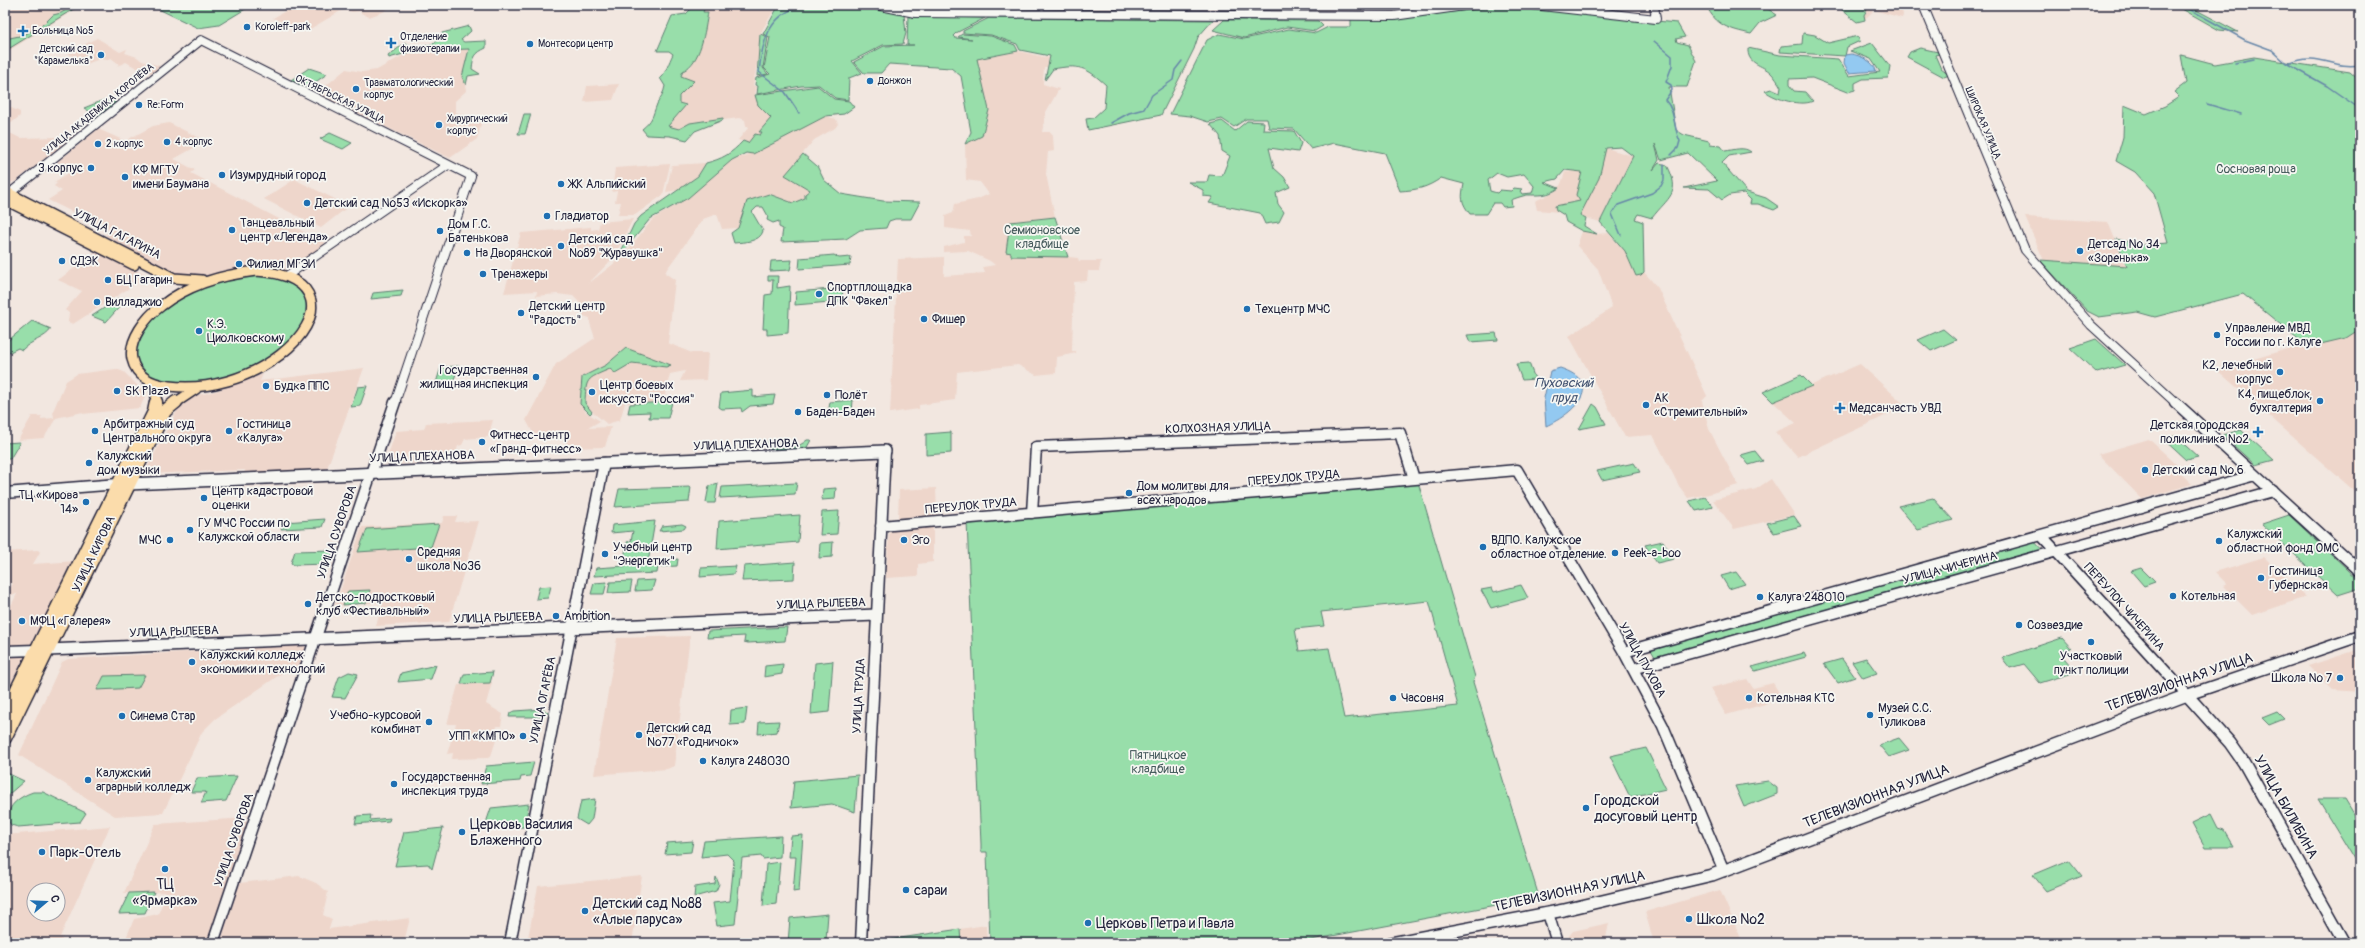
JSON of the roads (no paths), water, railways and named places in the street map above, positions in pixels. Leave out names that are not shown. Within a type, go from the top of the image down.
[{"type":"main road","name":"УЛИЦА ГАГАРИНА","points":[[6,195],[174,278],[187,281],[222,276]]},
{"type":"main road","name":"УЛИЦА ГАГАРИНА","points":[[6,195],[168,283],[175,288],[173,298]]},
{"type":"main road","points":[[265,271],[288,275],[304,285],[310,293],[313,302],[308,324],[300,335],[280,354],[260,367],[225,381],[202,386],[172,387],[152,382],[137,372],[131,360],[133,341],[148,318],[187,289],[222,276],[265,271]]},
{"type":"main road","name":"УЛИЦА КИРОВА","points":[[5,738],[42,650],[123,484],[157,406],[158,393],[152,382]]},
{"type":"main road","name":"УЛИЦА КИРОВА","points":[[123,484],[165,411],[186,393],[202,386]]},
{"type":"main road","name":"УЛИЦА ПЛЕХАНОВА","points":[[123,484],[372,472],[885,451]]},
{"type":"main road","name":"УЛИЦА РЫЛЕЕВА","points":[[42,650],[314,640],[876,615]]},
{"type":"main road","name":"УЛИЦА КИРОВА","points":[[5,713],[42,650]]},
{"type":"main road","name":"ТЕЛЕВИЗИОННАЯ УЛИЦА","points":[[1391,943],[1548,913],[1724,871],[2187,695]]},
{"type":"main road","name":"УЛИЦА БИЛИБИНА","points":[[2187,695],[2230,743],[2244,763],[2345,943]]},
{"type":"street","points":[[876,5],[915,13],[1354,16],[1408,15],[1471,5]]},
{"type":"street","points":[[1533,5],[1656,19],[1654,5]]},
{"type":"street","name":"ШИРОКАЯ УЛИЦА","points":[[1923,5],[2025,250],[2091,325],[2360,571]]},
{"type":"street","name":"ОКТЯБРЬСКАЯ УЛИЦА","points":[[201,40],[471,176]]},
{"type":"street","name":"УЛИЦА АКАДЕМИКА КОРОЛЁВА","points":[[6,195],[201,40]]},
{"type":"street","points":[[288,275],[448,164]]},
{"type":"street","name":"УЛИЦА СУВОРОВА","points":[[213,943],[471,176]]},
{"type":"street","name":"КОЛХОЗНАЯ УЛИЦА","points":[[1032,513],[1036,447],[1400,432],[1414,479]]},
{"type":"street","name":"УЛИЦА ТРУДА","points":[[861,943],[885,451]]},
{"type":"street","name":"УЛИЦА ОГАРЁВА","points":[[510,943],[604,463]]},
{"type":"street","name":"ПЕРЕУЛОК ТРУДА","points":[[881,526],[1517,470]]},
{"type":"street","name":"УЛИЦА ПУХОВА","points":[[1517,470],[1624,652],[1669,738],[1724,871]]},
{"type":"street","name":"УЛИЦА ЧИЧЕРИНА","points":[[1624,652],[2042,536],[2255,475]]},
{"type":"street","name":"УЛИЦА ПЛЕХАНОВА","points":[[5,493],[123,484]]},
{"type":"street","name":"УЛИЦА ЧИЧЕРИНА","points":[[1632,668],[2057,552],[2273,491]]},
{"type":"street","name":"ПЕРЕУЛОК ЧИЧЕРИНА","points":[[2042,536],[2187,695]]},
{"type":"street","name":"ТЕЛЕВИЗИОННАЯ УЛИЦА","points":[[2187,695],[2360,636]]},
{"type":"street","name":"УЛИЦА РЫЛЕЕВА","points":[[5,651],[42,650]]},
{"type":"street","points":[[1548,913],[1557,943]]},
{"type":"water","points":[[1851,54],[1869,61],[1875,67],[1876,71],[1849,73],[1844,63],[1845,55]]},
{"type":"water","name":"Пуховский пруд","points":[[1560,368],[1574,374],[1581,382],[1583,390],[1581,398],[1567,414],[1546,426],[1544,398],[1550,371]]},
{"type":"waterway","points":[[2182,5],[2245,40],[2272,50],[2286,63],[2327,86],[2360,109]]},
{"type":"waterway","points":[[799,7],[780,17],[768,32],[762,51],[759,72],[785,92],[799,113]]},
{"type":"waterway","points":[[1654,41],[1672,56],[1672,66],[1666,82],[1671,85],[1672,90],[1665,100],[1669,104],[1673,114],[1676,131],[1680,141],[1678,148],[1671,155]]},
{"type":"waterway","points":[[2235,63],[2254,59]]},
{"type":"waterway","points":[[2288,64],[2299,60],[2317,59],[2341,65],[2360,65]]},
{"type":"waterway","points":[[1111,123],[1129,113],[1144,109],[1152,95],[1173,80],[1175,70],[1182,61]]},
{"type":"waterway","points":[[2207,104],[2241,114]]},
{"type":"waterway","points":[[1621,235],[1612,214],[1618,205],[1652,193],[1661,186],[1664,180],[1664,164]]},
{"type":"place","name":"Koroleff-park","points":[[247,27]]},
{"type":"place","name":"Больница №5","points":[[23,31]]},
{"type":"place","name":"Отделение физиотерапии","points":[[391,43]]},
{"type":"place","name":"Монтесори центр","points":[[530,44]]},
{"type":"place","name":"Детский сад \"Карамелька\"","points":[[101,55]]},
{"type":"place","name":"Донжон","points":[[870,81]]},
{"type":"place","name":"Травматологический корпус","points":[[356,89]]},
{"type":"place","name":"Re:Form","points":[[139,105]]},
{"type":"place","name":"Хирургический корпус","points":[[439,125]]},
{"type":"place","name":"4 корпус","points":[[167,142]]},
{"type":"place","name":"2 корпус","points":[[98,144]]},
{"type":"place","name":"3 корпус","points":[[91,168]]},
{"type":"place","name":"Изумрудный город","points":[[222,175]]},
{"type":"place","name":"КФ МГТУ имени Баумана","points":[[125,177]]},
{"type":"place","name":"ЖК Альпийский","points":[[561,184]]},
{"type":"place","name":"Детский сад №53 «Искорка»","points":[[307,203]]},
{"type":"place","name":"Гладиатор","points":[[547,216]]},
{"type":"place","name":"Танцевальный центр «Легенда»","points":[[232,230]]},
{"type":"place","name":"Дом Г.С. Батенькова","points":[[440,231]]},
{"type":"place","name":"Детский сад №89 \"Журавушка\"","points":[[561,246]]},
{"type":"place","name":"Детсад № 34 «Зоренька»","points":[[2080,251]]},
{"type":"place","name":"На Дворянской","points":[[467,253]]},
{"type":"place","name":"СДЭК","points":[[62,261]]},
{"type":"place","name":"Филиал МГЭИ","points":[[239,264]]},
{"type":"place","name":"Тренажеры","points":[[483,274]]},
{"type":"place","name":"БЦ Гагарин","points":[[108,280]]},
{"type":"place","name":"Спортплощадка ДПК \"Факел\"","points":[[819,294]]},
{"type":"place","name":"Вилладжио","points":[[97,302]]},
{"type":"place","name":"Техцентр МЧС","points":[[1247,309]]},
{"type":"place","name":"Детский центр \"Радость\"","points":[[521,313]]},
{"type":"place","name":"Фишер","points":[[924,319]]},
{"type":"place","name":"К.Э. Циолковскому","points":[[199,331]]},
{"type":"place","name":"Управление МВД России по г. Калуге","points":[[2217,335]]},
{"type":"place","name":"К2, лечебный корпус","points":[[2280,372]]},
{"type":"place","name":"Государственная жилищная инспекция","points":[[536,377]]},
{"type":"place","name":"Будка ППС","points":[[266,386]]},
{"type":"place","name":"SK Plaza","points":[[117,391]]},
{"type":"place","name":"Центр боевых искусств \"Россия\"","points":[[592,392]]},
{"type":"place","name":"Полёт","points":[[827,395]]},
{"type":"place","name":"К4, пищеблок, бухгалтерия","points":[[2320,401]]},
{"type":"place","name":"АК «Стремительный»","points":[[1646,405]]},
{"type":"place","name":"Медсанчасть УВД","points":[[1840,408]]},
{"type":"place","name":"Баден-Баден","points":[[798,412]]},
{"type":"place","name":"Арбитражный суд Центрального округа","points":[[95,431]]},
{"type":"place","name":"Гостиница «Калуга»","points":[[229,431]]},
{"type":"place","name":"Детская городская поликлиника №2","points":[[2258,432]]},
{"type":"place","name":"Фитнесс-центр «Гранд-фитнесс»","points":[[482,442]]},
{"type":"place","name":"Калужский дом музыки","points":[[89,463]]},
{"type":"place","name":"Детский сад № 6","points":[[2145,470]]},
{"type":"place","name":"Дом молитвы для всех народов","points":[[1129,493]]},
{"type":"place","name":"Центр кадастровой оценки","points":[[204,498]]},
{"type":"place","name":"ТЦ «Кирова 14»","points":[[86,502]]},
{"type":"place","name":"ГУ МЧС России по Калужской области","points":[[190,530]]},
{"type":"place","name":"МЧС","points":[[170,540]]},
{"type":"place","name":"Эго","points":[[904,540]]},
{"type":"place","name":"Калужский областной фонд ОМС","points":[[2219,541]]},
{"type":"place","name":"ВДПО. Калужское областное отделение.","points":[[1483,547]]},
{"type":"place","name":"Peek-a-boo","points":[[1615,553]]},
{"type":"place","name":"Учебный центр \"Энергетик\"","points":[[605,554]]},
{"type":"place","name":"Средняя школа №36","points":[[409,559]]},
{"type":"place","name":"Гостиница Губернская","points":[[2261,578]]},
{"type":"place","name":"Котельная","points":[[2173,596]]},
{"type":"place","name":"Калуга 248010","points":[[1760,597]]},
{"type":"place","name":"Детско-подростковый клуб «Фестивальный»","points":[[308,604]]},
{"type":"place","name":"Ambition","points":[[556,616]]},
{"type":"place","name":"МФЦ «Галерея»","points":[[22,621]]},
{"type":"place","name":"Созвездие","points":[[2019,625]]},
{"type":"place","name":"Участковый пункт полиции","points":[[2091,642]]},
{"type":"place","name":"Калужский колледж экономики и технологий","points":[[192,662]]},
{"type":"place","name":"Школа № 7","points":[[2340,678]]},
{"type":"place","name":"Часовня","points":[[1393,698]]},
{"type":"place","name":"Котельная КТС","points":[[1749,698]]},
{"type":"place","name":"Музей С.С. Туликова","points":[[1870,715]]},
{"type":"place","name":"Синема Стар","points":[[122,716]]},
{"type":"place","name":"Учебно-курсовой комбинат","points":[[429,722]]},
{"type":"place","name":"Детский сад №77 «Родничок»","points":[[639,735]]},
{"type":"place","name":"УПП «КМПО»","points":[[523,736]]},
{"type":"place","name":"Калуга 248030","points":[[703,761]]},
{"type":"place","name":"Калужский аграрный колледж","points":[[88,780]]},
{"type":"place","name":"Государственная инспекция труда","points":[[394,784]]},
{"type":"place","name":"Городской досуговый центр","points":[[1586,808]]},
{"type":"place","name":"Церковь Василия Блаженного","points":[[462,832]]},
{"type":"place","name":"Парк-Отель","points":[[42,852]]},
{"type":"place","name":"ТЦ «Ярмарка»","points":[[165,869]]},
{"type":"place","name":"сараи","points":[[906,890]]},
{"type":"place","name":"Детский сад №88 «Алые паруса»","points":[[585,911]]},
{"type":"place","name":"Школа №2","points":[[1689,919]]},
{"type":"place","name":"Церковь Петра и Павла","points":[[1088,923]]},
{"type":"park label","name":"Сосновая роща","points":[[2256,169]]},
{"type":"park label","name":"Семионовское кладбище","points":[[1042,237]]},
{"type":"park label","name":"Пятницкое кладбище","points":[[1158,762]]}]
